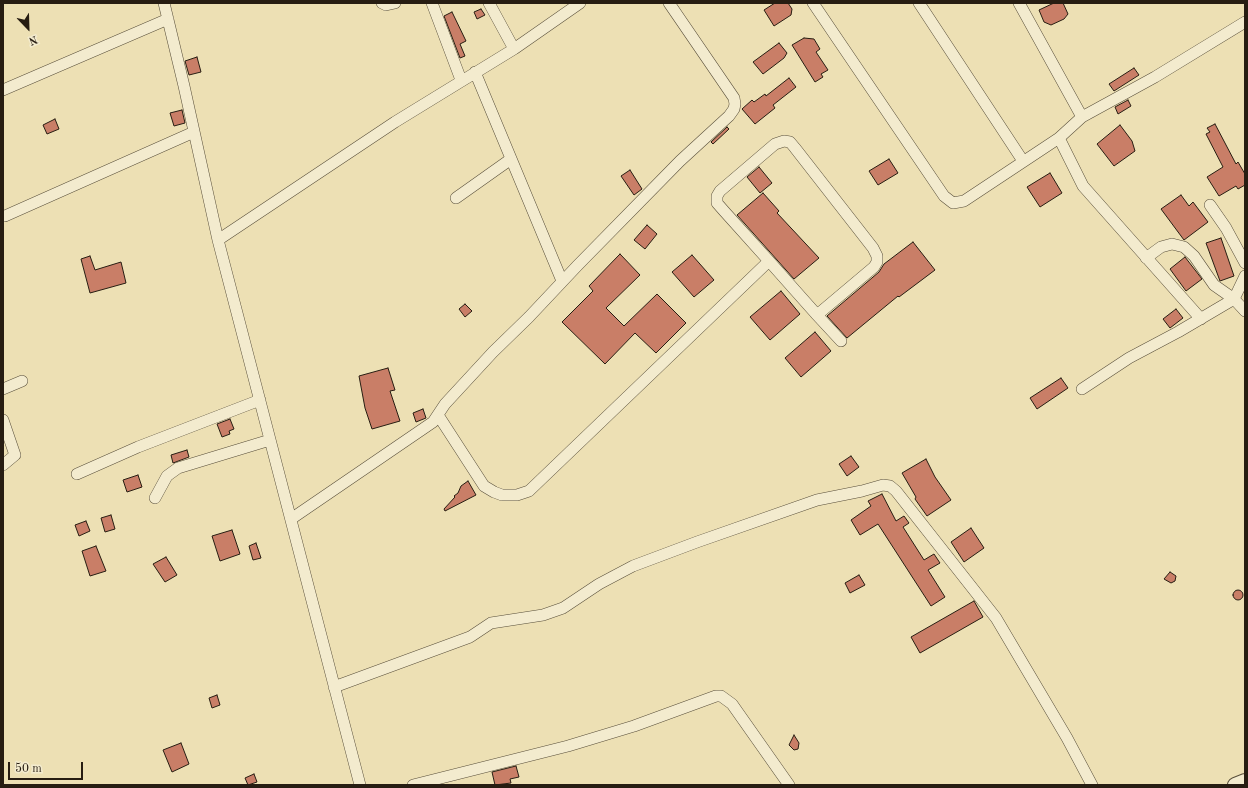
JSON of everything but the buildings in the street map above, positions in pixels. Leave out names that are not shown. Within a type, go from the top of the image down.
[{"type":"street","points":[[164,3],[218,240],[359,785]]},
{"type":"street","points":[[382,3],[386,5],[395,3]]},
{"type":"street","points":[[432,3],[461,80]]},
{"type":"street","points":[[489,3],[514,48]]},
{"type":"street","points":[[218,240],[395,122],[514,48],[580,3]]},
{"type":"street","points":[[291,519],[433,422],[445,404],[493,352],[529,317],[562,281],[680,161],[729,116],[736,104],[734,98],[669,3]]},
{"type":"street","points":[[813,3],[948,201],[958,203],[964,201],[1059,138],[1082,117],[1155,77],[1245,22]]},
{"type":"street","points":[[919,3],[1023,161]]},
{"type":"street","points":[[1019,3],[1082,117]]},
{"type":"street","points":[[3,90],[168,19]]},
{"type":"street","points":[[475,72],[562,281]]},
{"type":"street","points":[[5,216],[194,132]]},
{"type":"street","points":[[1059,138],[1083,186],[1201,319]]},
{"type":"street","points":[[817,315],[874,267],[877,262],[877,256],[873,248],[795,148],[790,142],[784,141],[775,144],[720,191],[717,196],[717,203],[817,315],[841,341]]},
{"type":"street","points":[[456,198],[511,159]]},
{"type":"street","points":[[1210,205],[1226,228],[1245,264]]},
{"type":"street","points":[[1146,258],[1161,247],[1172,244],[1184,248],[1194,256],[1214,285],[1234,299],[1245,311]]},
{"type":"street","points":[[438,415],[484,486],[502,495],[517,495],[529,492],[769,261]]},
{"type":"street","points":[[1082,389],[1128,358],[1201,319],[1234,299],[1245,276]]},
{"type":"street","points":[[3,389],[22,381]]},
{"type":"street","points":[[77,474],[138,447],[260,400]]},
{"type":"street","points":[[3,420],[15,455],[3,465]]},
{"type":"street","points":[[156,498],[167,476],[178,468],[270,440]]},
{"type":"street","points":[[334,687],[470,637],[492,623],[543,615],[563,608],[599,584],[633,566],[697,542],[817,500],[883,485],[890,486],[896,491],[996,618],[1043,697],[1092,785]]},
{"type":"street","points":[[413,785],[568,746],[634,726],[716,696],[721,696],[732,704],[789,785]]},
{"type":"street","points":[[1235,785],[1245,781]]}]
